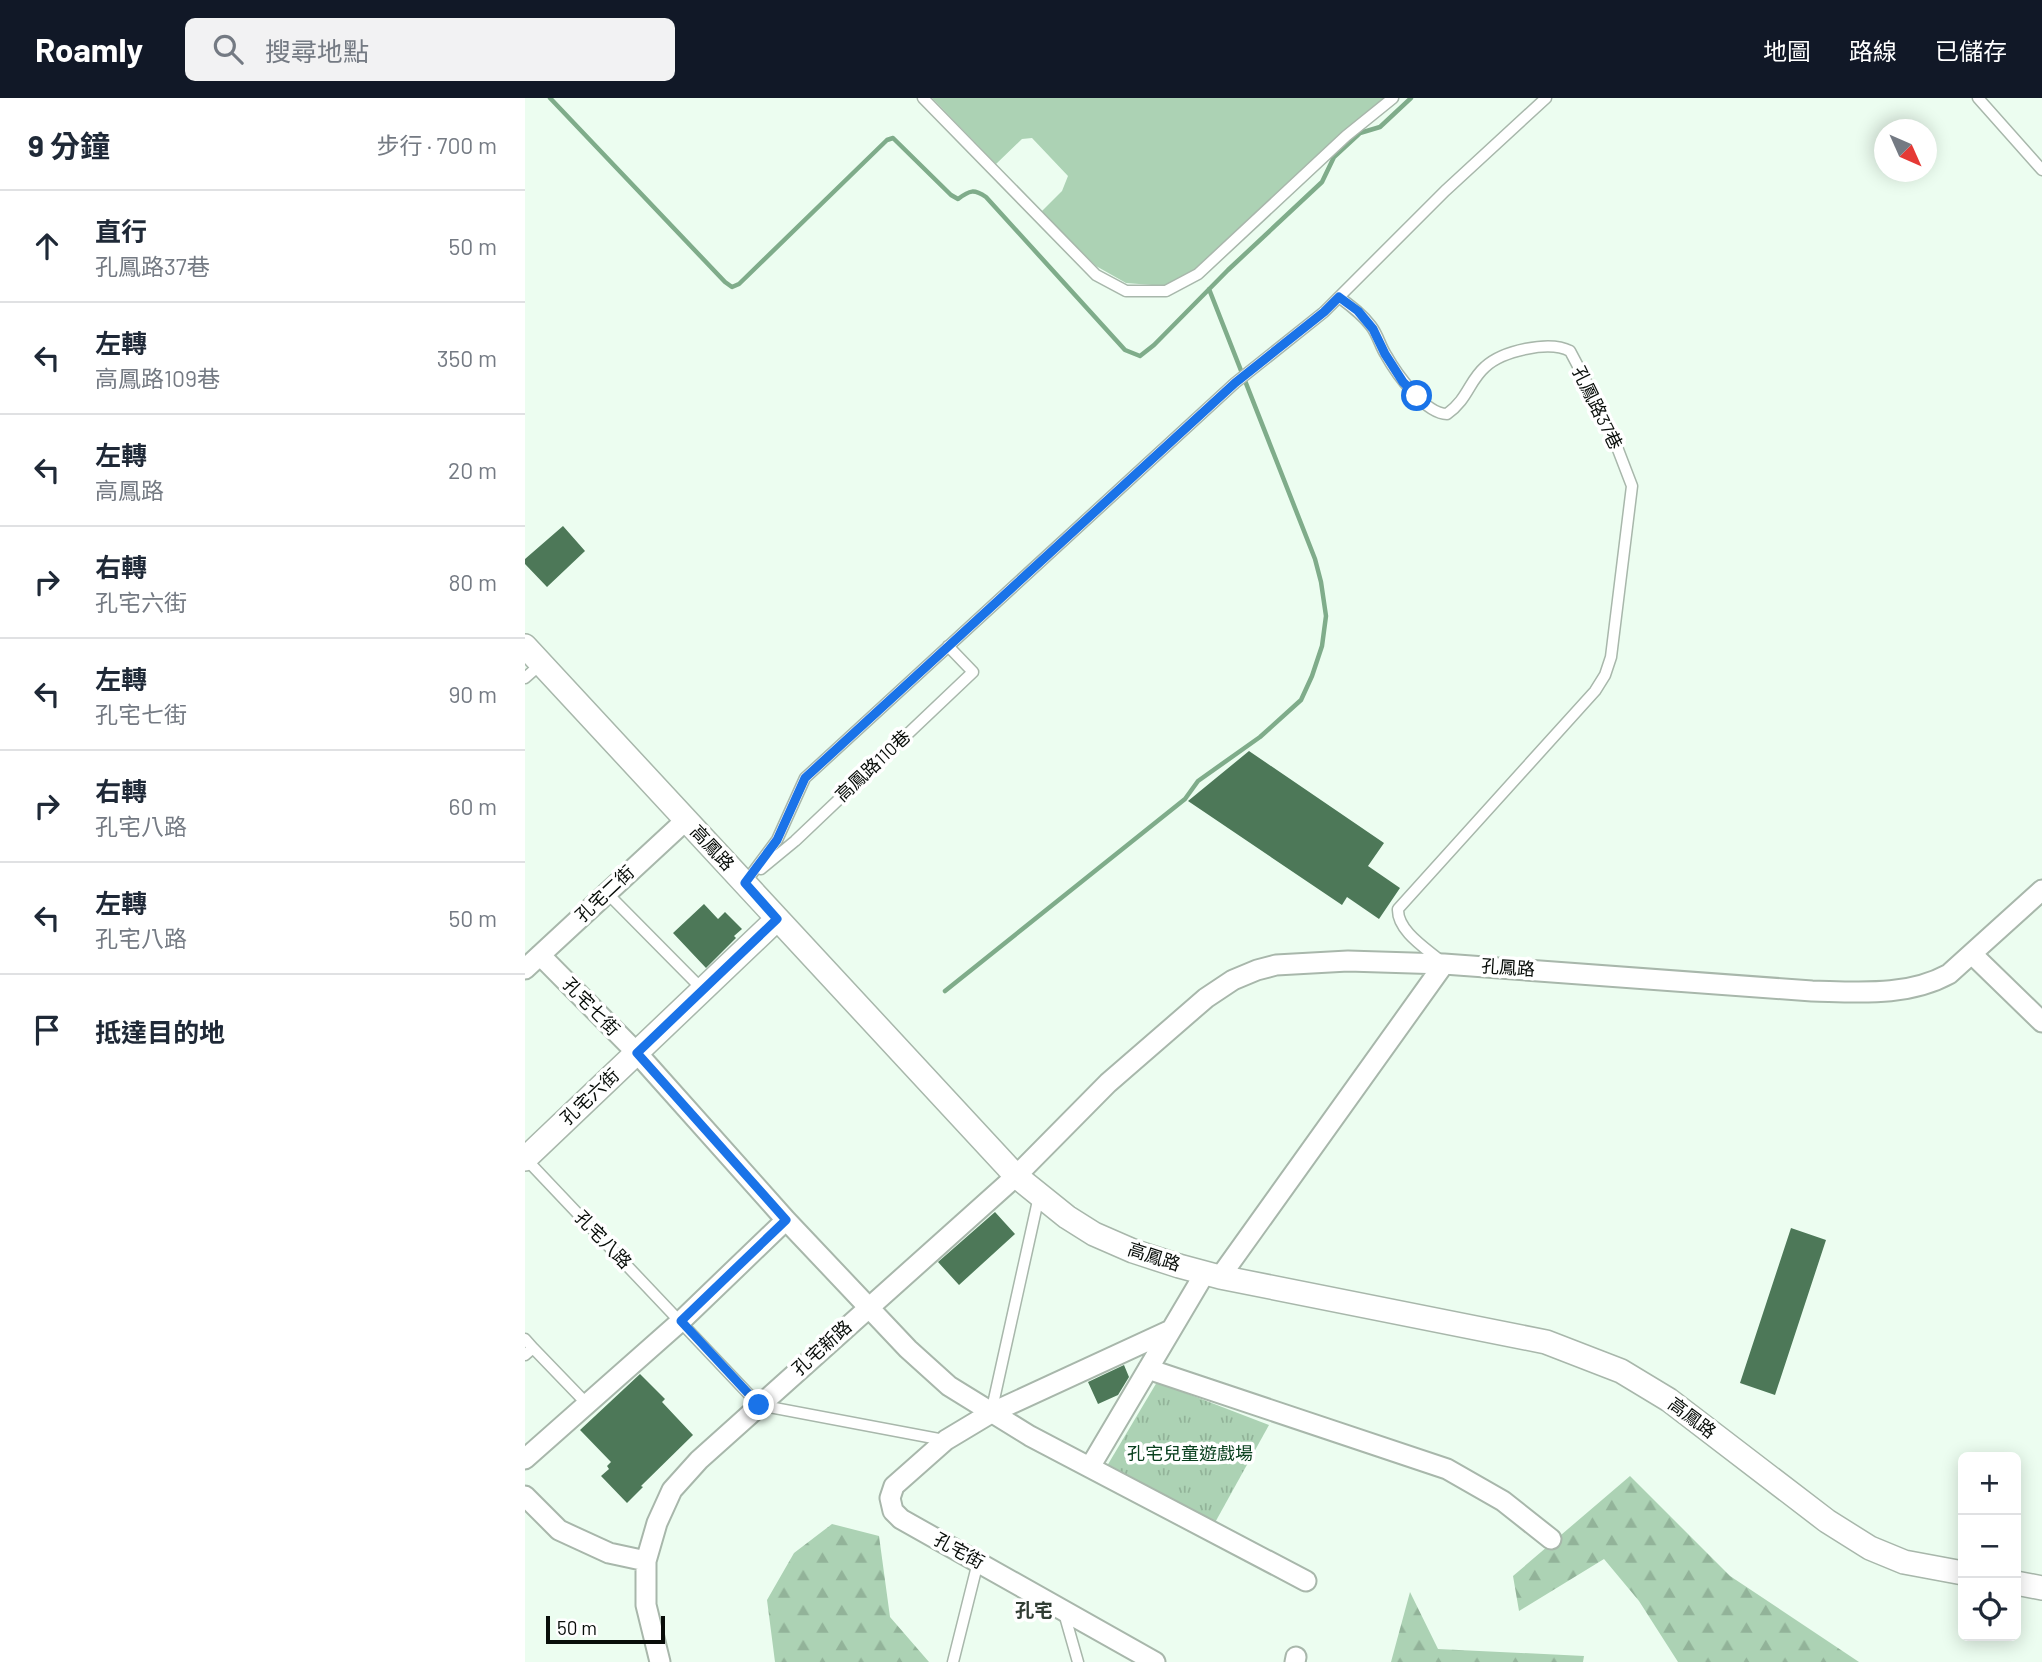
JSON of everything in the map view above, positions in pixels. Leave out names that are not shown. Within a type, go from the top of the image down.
[{"type":"street","name":"高鳳路","points":[[525,646],[533,671],[686,820],[1016,1176],[1067,1217],[1094,1234],[1133,1251],[1212,1275],[1546,1342],[1584,1355],[1621,1371],[1669,1400],[1850,1536],[1888,1557],[1958,1572]]},
{"type":"street","name":"孔宅二街","points":[[525,969],[686,820]]},
{"type":"street","name":"孔鳳路","points":[[1016,1176],[1108,1083],[1206,998],[1233,980],[1257,970],[1297,963],[1348,961],[1444,964],[1812,991],[1867,992],[1915,988],[1949,974],[2042,890]]},
{"type":"street","name":"孔宅六街","points":[[525,1158],[777,919]]},
{"type":"street","name":"孔宅七街","points":[[540,955],[637,1053],[786,1220],[868,1307]]},
{"type":"street","points":[[1973,955],[2042,1022]]},
{"type":"street","points":[[1090,1467],[1171,1330],[1444,964]]},
{"type":"street","name":"孔宅新路","points":[[660,1662],[646,1605],[646,1561],[657,1523],[672,1490],[699,1460],[759,1405],[1016,1176]]},
{"type":"street","points":[[525,1459],[681,1321],[786,1220]]},
{"type":"street","points":[[868,1307],[908,1349],[949,1386],[991,1413],[1306,1581]]},
{"type":"street","name":"孔宅街","points":[[1155,1662],[901,1519],[893,1511],[890,1498],[894,1486],[946,1440],[991,1413],[1171,1330]]},
{"type":"street","points":[[1148,1369],[1447,1469],[1503,1501],[1551,1539]]},
{"type":"street","points":[[525,1496],[559,1530],[609,1553],[646,1561]]},
{"type":"street","points":[[2021,1584],[2042,1588]]},
{"type":"lane","points":[[923,98],[1096,275],[1126,291],[1166,291],[1198,274],[1346,136],[1393,98]]},
{"type":"lane","points":[[745,883],[777,840],[805,778],[1235,383],[1324,312],[1445,191],[1546,98]]},
{"type":"lane","points":[[1977,98],[2042,170]]},
{"type":"lane","name":"孔鳳路37巷","points":[[1339,297],[1358,311],[1373,329],[1403,382],[1441,414],[1447,414],[1454,409],[1486,366],[1500,357],[1540,347],[1570,351],[1607,421],[1632,486],[1611,657],[1605,675],[1595,691],[1406,897],[1398,909],[1402,925],[1444,964]]},
{"type":"lane","name":"高鳳路110巷","points":[[745,883],[795,841],[973,672],[948,646]]},
{"type":"lane","points":[[607,893],[703,990]]},
{"type":"lane","name":"孔宅八路","points":[[525,1158],[759,1405]]},
{"type":"lane","points":[[991,1413],[1039,1196]]},
{"type":"lane","points":[[525,1339],[529,1351],[588,1405]]},
{"type":"lane","points":[[759,1405],[946,1440]]},
{"type":"lane","points":[[953,1662],[978,1562]]},
{"type":"lane","points":[[1063,1609],[1079,1662]]},
{"type":"green space","points":[[932,98],[1388,98],[1196,271],[1165,286],[1126,283],[1096,266],[1041,212],[1062,191],[1068,176],[1032,138],[1022,139],[996,164]]},
{"type":"green space","name":"孔宅兒童遊戲場","points":[[1157,1382],[1269,1425],[1212,1528],[1104,1471]]},
{"type":"green space","points":[[1630,1476],[1730,1576],[1859,1662],[1678,1662],[1639,1601],[1604,1559],[1519,1611],[1513,1576]]},
{"type":"green space","points":[[832,1524],[879,1536],[890,1617],[929,1662],[775,1662],[767,1600],[794,1553]]},
{"type":"green space","points":[[1410,1592],[1438,1649],[1584,1656],[1583,1662],[1391,1662]]},
{"type":"building","points":[[563,526],[585,551],[547,587],[525,564],[525,559]]},
{"type":"building","points":[[1249,751],[1384,843],[1368,866],[1400,888],[1379,919],[1347,897],[1342,905],[1188,801]]},
{"type":"building","points":[[704,904],[718,919],[725,912],[742,929],[706,968],[673,933]]},
{"type":"building","points":[[995,1212],[1015,1234],[959,1285],[938,1262]]},
{"type":"building","points":[[1791,1228],[1826,1240],[1775,1395],[1740,1383]]},
{"type":"building","points":[[1124,1365],[1129,1377],[1118,1395],[1098,1404],[1088,1382]]},
{"type":"building","points":[[640,1374],[665,1399],[662,1402],[693,1435],[627,1503],[601,1476],[609,1469],[607,1466],[611,1462],[580,1430]]},
{"type":"waterway","points":[[550,98],[732,287],[739,284],[887,140],[893,138],[951,195],[958,199],[969,192],[975,192],[986,197],[1125,350],[1140,356],[1322,182],[1334,157],[1360,133],[1380,127],[1411,98]]},
{"type":"waterway","points":[[945,991],[1185,799],[1198,781],[1260,737],[1301,700],[1312,676],[1322,646],[1326,616],[1315,559],[1209,289]]},
{"type":"district","name":"孔宅","points":[[1034,1610]]},
{"type":"route","points":[[759,1405],[681,1321],[786,1220],[637,1053],[777,919],[745,883],[777,840],[805,778],[1235,383],[1339,297],[1358,311],[1373,329],[1403,382],[1417,396]]}]
